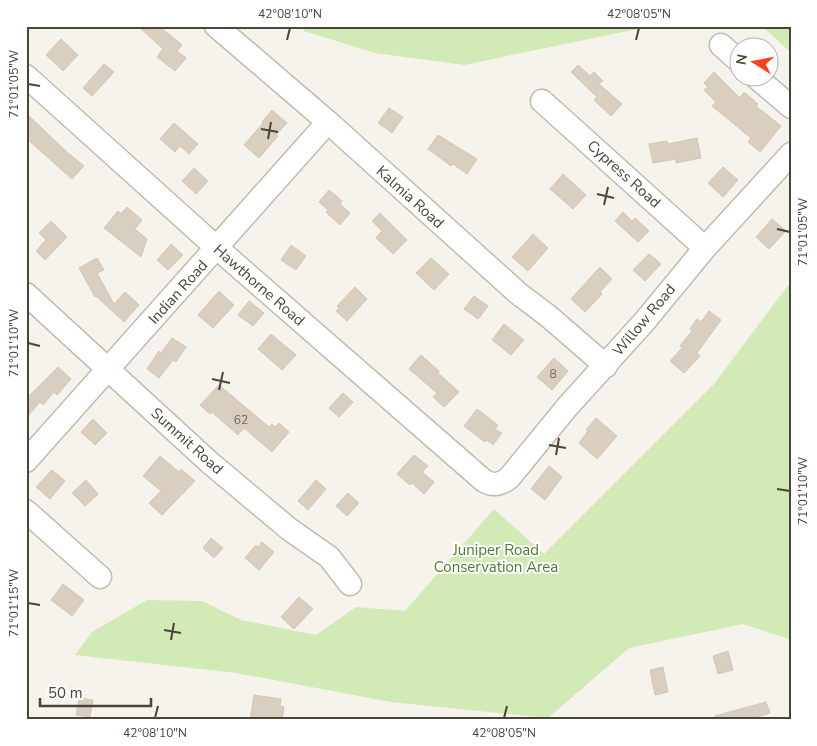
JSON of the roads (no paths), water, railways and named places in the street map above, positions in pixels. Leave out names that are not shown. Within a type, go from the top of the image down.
[{"type":"street","name":"Kalmia Road","points":[[216,26],[328,122],[518,294],[557,323],[606,366]]},
{"type":"street","points":[[721,46],[730,54]]},
{"type":"street","name":"Hawthorne Road","points":[[26,76],[217,248],[483,480],[490,484],[497,484]]},
{"type":"street","points":[[769,88],[791,107]]},
{"type":"street","name":"Cypress Road","points":[[542,101],[705,248]]},
{"type":"street","name":"Indian Road","points":[[26,461],[328,122]]},
{"type":"street","name":"Willow Road","points":[[497,484],[509,478],[563,412],[606,366],[705,248],[791,154]]},
{"type":"street","name":"Summit Road","points":[[26,294],[216,468],[288,529],[329,557],[350,584]]},
{"type":"street","points":[[26,511],[100,577]]},
{"type":"park label","name":"Juniper Road Conservation Area","points":[[496,558]]}]
